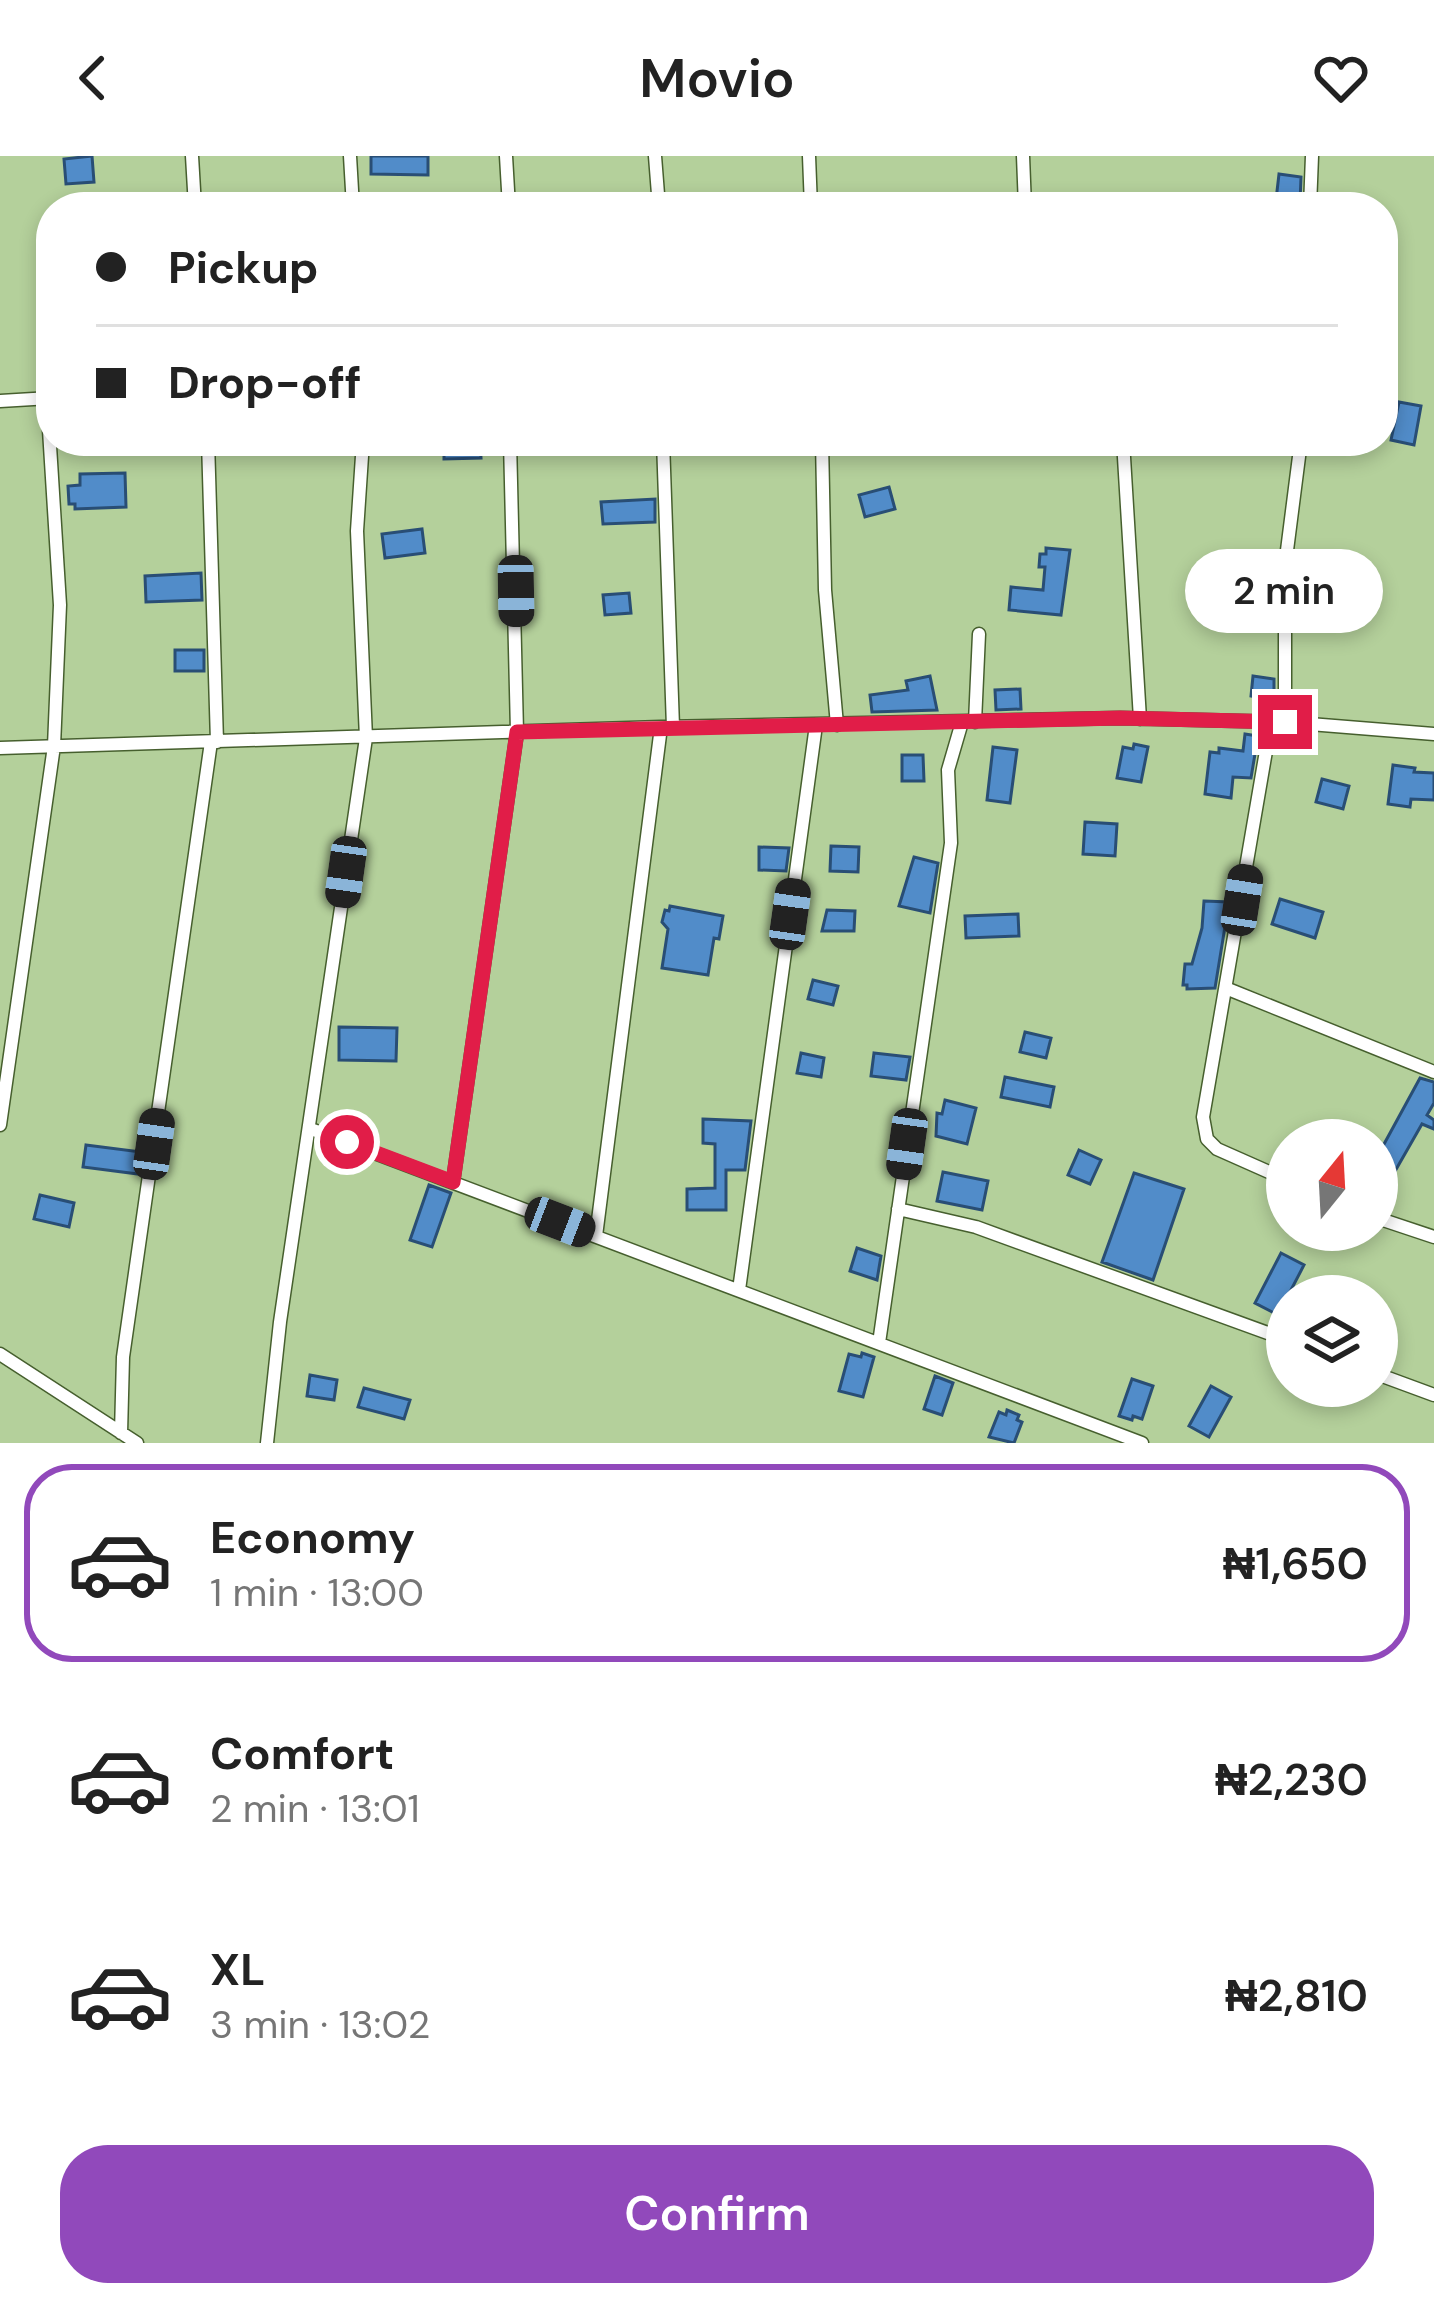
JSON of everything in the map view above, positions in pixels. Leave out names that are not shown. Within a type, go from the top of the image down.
[{"type":"street","points":[[192,156],[195,192]]},
{"type":"street","points":[[350,156],[352,192]]},
{"type":"street","points":[[506,156],[508,192]]},
{"type":"street","points":[[655,156],[658,192]]},
{"type":"street","points":[[808,156],[811,192]]},
{"type":"street","points":[[1023,156],[1024,192]]},
{"type":"street","points":[[1311,192],[1312,156]]},
{"type":"street","points":[[0,401],[36,399]]},
{"type":"street","points":[[0,1125],[54,746],[60,605],[52,456]]},
{"type":"street","points":[[122,1433],[123,1357],[214,742],[208,456]]},
{"type":"street","points":[[267,1443],[280,1322],[365,738],[357,531],[362,456]]},
{"type":"street","points":[[453,1182],[517,732],[510,456]]},
{"type":"street","points":[[596,1236],[667,727],[663,456]]},
{"type":"street","points":[[822,456],[825,590],[837,725]]},
{"type":"street","points":[[1124,456],[1141,719]]},
{"type":"street","points":[[1266,1171],[1216,1150],[1207,1139],[1203,1117],[1278,722],[1285,566],[1299,456]]},
{"type":"street","points":[[879,1343],[951,843],[948,770],[968,722],[980,634]]},
{"type":"street","points":[[0,748],[667,727],[1141,719],[1278,722],[1434,734]]},
{"type":"street","points":[[739,1290],[816,725]]},
{"type":"street","points":[[1228,989],[1434,1072]]},
{"type":"street","points":[[311,1129],[1142,1443]]},
{"type":"street","points":[[898,1209],[976,1227],[1266,1332]]},
{"type":"street","points":[[1398,1225],[1434,1237]]},
{"type":"street","points":[[0,1354],[137,1443]]},
{"type":"street","points":[[1398,1382],[1434,1395]]},
{"type":"building","points":[[92,156],[94,182],[66,184],[64,159]]},
{"type":"building","points":[[371,156],[428,156],[428,175],[371,174]]},
{"type":"building","points":[[1279,174],[1301,177],[1300,192],[1277,192]]},
{"type":"building","points":[[1399,402],[1421,406],[1414,445],[1398,442]]},
{"type":"building","points":[[444,456],[481,458],[444,459]]},
{"type":"building","points":[[125,473],[126,507],[75,509],[75,504],[69,504],[68,486],[80,485],[80,474]]},
{"type":"building","points":[[889,487],[895,509],[865,517],[859,495]]},
{"type":"building","points":[[655,499],[655,522],[603,524],[601,502]]},
{"type":"building","points":[[422,529],[425,553],[385,558],[382,534]]},
{"type":"building","points":[[1046,548],[1070,550],[1061,615],[1009,610],[1011,587],[1043,590],[1045,567],[1039,567]]},
{"type":"building","points":[[201,573],[202,600],[146,602],[145,576]]},
{"type":"building","points":[[1246,579],[1274,579],[1274,603],[1246,603]]},
{"type":"building","points":[[629,593],[631,613],[605,615],[603,595]]},
{"type":"building","points":[[175,650],[204,650],[204,671],[175,671]]},
{"type":"building","points":[[930,676],[937,710],[872,712],[870,695],[908,690],[906,681]]},
{"type":"building","points":[[1253,676],[1274,679],[1274,700],[1251,696]]},
{"type":"building","points":[[1020,689],[1021,709],[996,710],[995,690]]},
{"type":"building","points":[[1245,734],[1258,736],[1251,778],[1233,777],[1231,798],[1205,794],[1210,752],[1219,753],[1219,748],[1243,751]]},
{"type":"building","points":[[1134,744],[1148,747],[1141,782],[1117,778],[1123,747],[1133,749]]},
{"type":"building","points":[[993,747],[1017,750],[1010,803],[987,800]]},
{"type":"building","points":[[902,755],[923,755],[924,781],[902,781]]},
{"type":"building","points":[[1393,765],[1434,773],[1434,800],[1411,799],[1410,807],[1388,804]]},
{"type":"building","points":[[1322,779],[1349,786],[1343,809],[1316,802]]},
{"type":"building","points":[[1085,822],[1117,824],[1115,856],[1083,854]]},
{"type":"building","points":[[831,846],[859,847],[858,872],[830,871]]},
{"type":"building","points":[[759,847],[789,848],[786,871],[759,870]]},
{"type":"building","points":[[914,857],[938,863],[930,913],[899,906]]},
{"type":"building","points":[[1280,899],[1323,912],[1315,938],[1272,924]]},
{"type":"building","points":[[1204,901],[1229,902],[1215,988],[1187,989],[1183,985],[1185,964],[1192,964]]},
{"type":"building","points":[[670,906],[723,916],[708,975],[662,968],[668,929],[662,922]]},
{"type":"building","points":[[827,910],[855,911],[854,931],[822,931]]},
{"type":"building","points":[[1018,914],[1019,936],[966,938],[965,916]]},
{"type":"building","points":[[813,980],[838,986],[833,1005],[808,999]]},
{"type":"building","points":[[339,1027],[397,1028],[396,1061],[339,1060]]},
{"type":"building","points":[[1025,1032],[1051,1038],[1046,1058],[1020,1052]]},
{"type":"building","points":[[801,1053],[824,1058],[821,1077],[797,1073]]},
{"type":"building","points":[[874,1053],[910,1057],[906,1080],[871,1076]]},
{"type":"building","points":[[1005,1077],[1054,1087],[1050,1107],[1001,1097]]},
{"type":"building","points":[[1420,1078],[1434,1082],[1434,1103],[1427,1115],[1434,1120],[1434,1129],[1422,1124],[1398,1166],[1398,1119]]},
{"type":"building","points":[[945,1100],[976,1108],[967,1144],[936,1136],[937,1113],[942,1114]]},
{"type":"building","points":[[703,1119],[751,1121],[745,1170],[726,1170],[726,1210],[687,1210],[687,1189],[715,1188],[715,1144],[703,1143]]},
{"type":"building","points":[[86,1145],[141,1152],[138,1174],[83,1167]]},
{"type":"building","points":[[1079,1150],[1101,1160],[1090,1184],[1068,1175]]},
{"type":"building","points":[[943,1172],[988,1181],[982,1210],[937,1201]]},
{"type":"building","points":[[1134,1173],[1184,1189],[1153,1280],[1102,1262]]},
{"type":"building","points":[[429,1185],[451,1193],[432,1247],[410,1240]]},
{"type":"building","points":[[40,1195],[74,1203],[69,1227],[34,1219]]},
{"type":"building","points":[[857,1248],[881,1256],[877,1280],[850,1271]]},
{"type":"building","points":[[1281,1253],[1304,1265],[1299,1275],[1270,1275]]},
{"type":"building","points":[[1266,1282],[1266,1309],[1255,1303]]},
{"type":"building","points":[[862,1353],[874,1357],[863,1397],[839,1391],[849,1354],[861,1357]]},
{"type":"building","points":[[310,1375],[337,1380],[334,1400],[307,1396]]},
{"type":"building","points":[[935,1376],[953,1383],[942,1415],[924,1409]]},
{"type":"building","points":[[1132,1379],[1153,1386],[1142,1419],[1119,1416]]},
{"type":"building","points":[[1211,1386],[1231,1397],[1209,1437],[1189,1426]]},
{"type":"building","points":[[364,1388],[410,1400],[404,1419],[358,1407]]},
{"type":"building","points":[[1007,1410],[1022,1422],[1014,1443],[989,1437],[999,1412],[1006,1415]]},
{"type":"route","points":[[347,1142],[453,1182],[517,732],[1120,718],[1285,722]]}]
